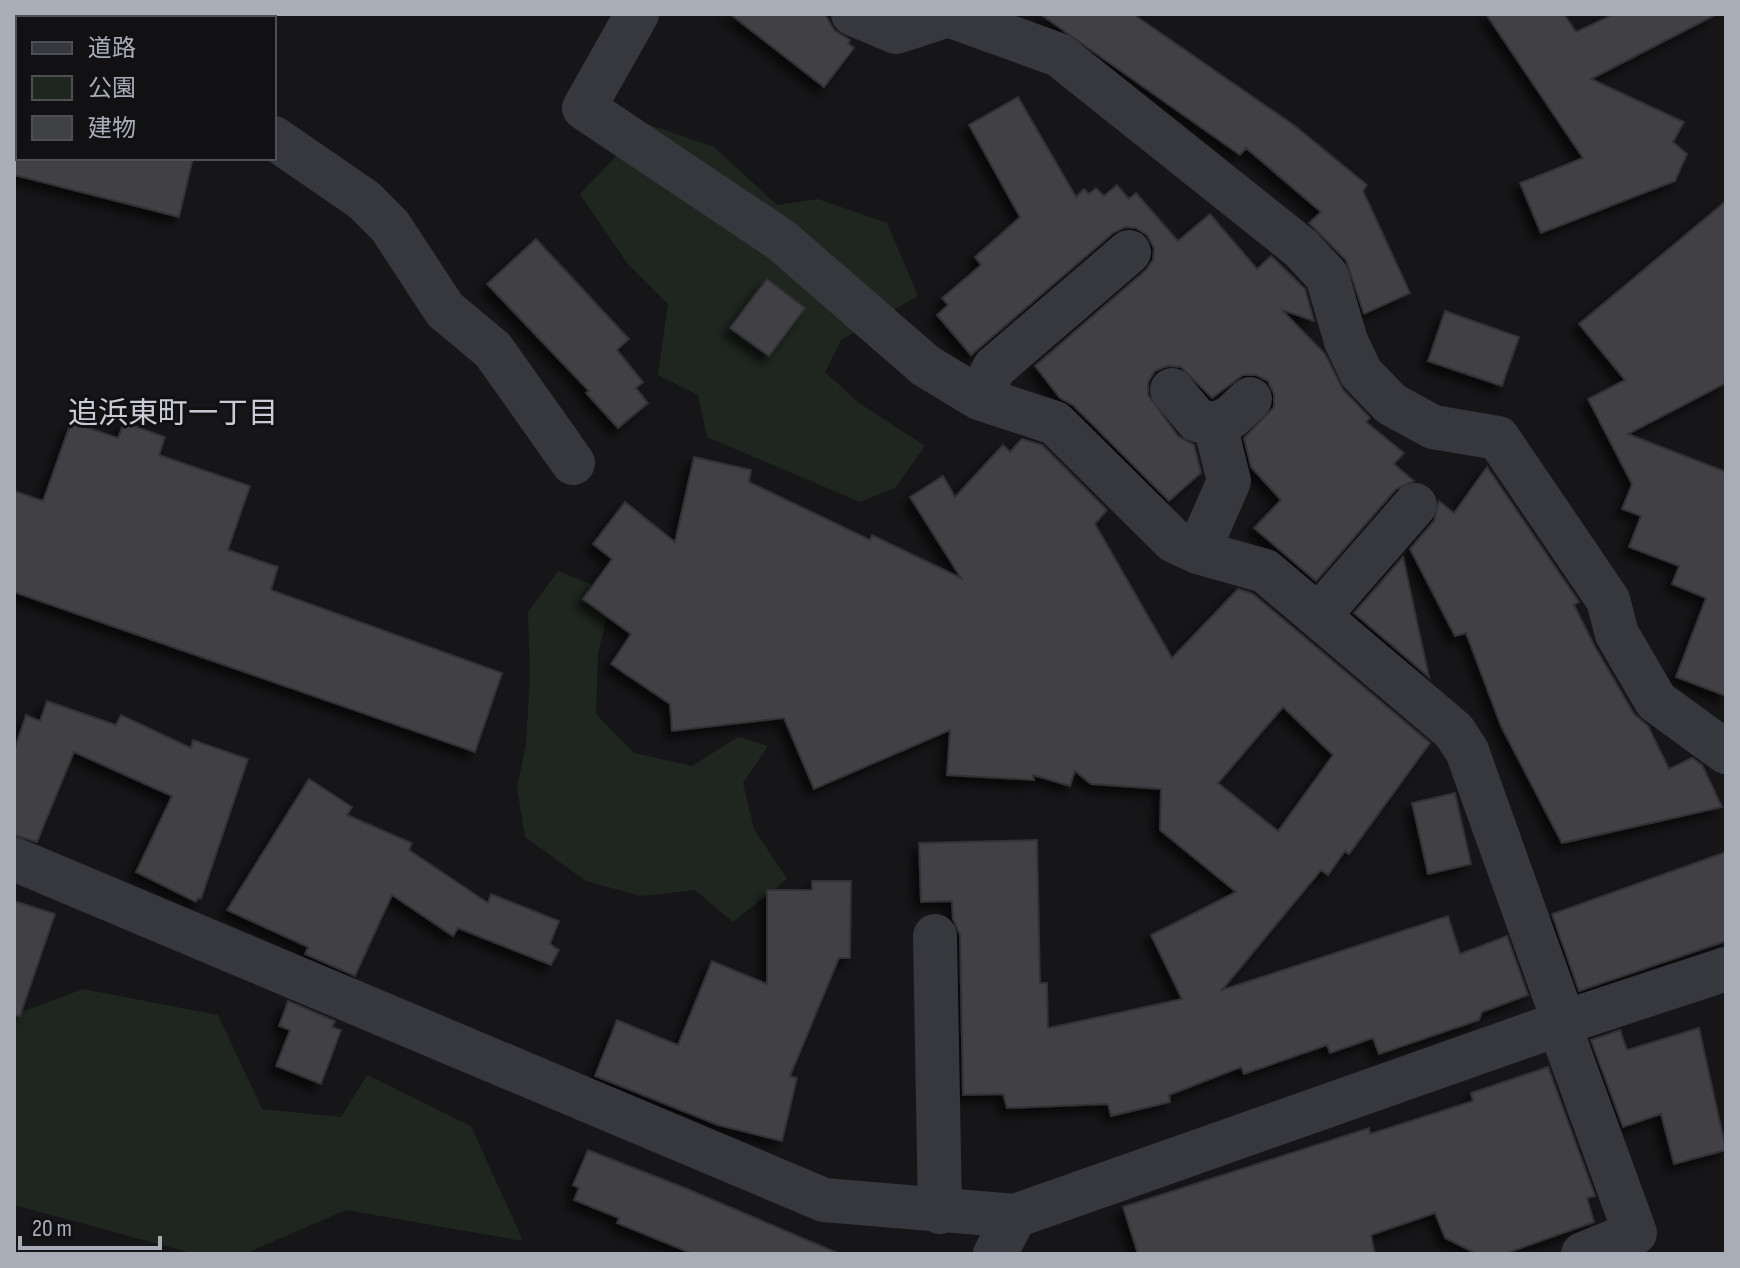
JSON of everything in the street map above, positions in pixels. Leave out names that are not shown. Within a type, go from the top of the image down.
[{"type":"street","points":[[637,14],[584,108],[781,240],[926,366],[979,398],[1055,423],[1174,541],[1198,552],[1265,571],[1320,614],[1454,731],[1467,751],[1635,1233],[1583,1254]]},
{"type":"street","points":[[853,14],[896,32],[948,15],[1059,55],[1301,248],[1327,276],[1346,341],[1361,373],[1391,404],[1433,427],[1498,438],[1608,600],[1617,634],[1656,701],[1726,752]]},
{"type":"street","points":[[276,139],[364,200],[390,226],[445,310],[493,350],[573,463]]},
{"type":"street","points":[[979,398],[994,368],[1129,252]]},
{"type":"street","points":[[1172,390],[1197,420],[1215,425],[1231,417],[1250,399]]},
{"type":"street","points":[[1198,552],[1229,481],[1215,425]]},
{"type":"street","points":[[1320,614],[1415,505]]},
{"type":"street","points":[[14,859],[824,1200],[940,1212],[1015,1216],[1562,1023],[1726,969]]},
{"type":"street","points":[[935,936],[940,1212]]},
{"type":"street","points":[[995,1254],[1015,1216]]},
{"type":"green space","points":[[647,124],[714,147],[777,205],[818,199],[887,223],[918,296],[841,340],[825,372],[859,403],[925,446],[895,488],[860,502],[707,437],[698,395],[658,375],[668,304],[627,263],[580,194]]},
{"type":"green space","points":[[558,571],[612,593],[598,655],[596,714],[634,753],[692,766],[738,737],[768,746],[743,783],[754,829],[787,879],[733,922],[695,890],[641,896],[586,881],[525,837],[517,788],[526,744],[530,677],[528,612]]},
{"type":"green space","points":[[83,989],[218,1015],[262,1109],[341,1117],[367,1075],[471,1126],[523,1241],[346,1210],[244,1254],[195,1254],[14,1205],[14,1015]]},
{"type":"building","points":[[730,14],[825,14],[834,30],[850,40],[848,43],[854,48],[824,87]]},
{"type":"building","points":[[1040,14],[1133,14],[1295,126],[1367,185],[1363,191],[1410,293],[1364,314],[1346,260],[1309,223],[1321,212],[1246,148],[1240,155]]},
{"type":"building","points":[[1486,14],[1564,14],[1576,32],[1614,14],[1717,14],[1591,79],[1684,122],[1673,142],[1687,154],[1675,181],[1541,233],[1520,183],[1583,158]]},
{"type":"building","points":[[1018,97],[1076,197],[1084,189],[1089,194],[1096,188],[1104,196],[1117,185],[1129,199],[1136,193],[1178,241],[1210,214],[1257,269],[1271,256],[1305,289],[1314,321],[1282,310],[1325,354],[1343,390],[1370,418],[1366,422],[1404,453],[1394,464],[1414,481],[1396,489],[1316,581],[1254,528],[1281,500],[1251,467],[1244,438],[1274,407],[1274,394],[1268,381],[1256,375],[1243,375],[1212,398],[1181,367],[1167,366],[1155,371],[1148,382],[1148,395],[1178,436],[1194,445],[1201,473],[1169,501],[1073,405],[1060,398],[1035,366],[1146,270],[1153,260],[1154,248],[1147,235],[1136,228],[1125,227],[1113,233],[971,355],[937,315],[948,305],[942,298],[981,265],[975,257],[1020,217],[969,125]]},
{"type":"building","points":[[14,158],[193,160],[179,217],[14,175]]},
{"type":"building","points":[[1726,201],[1726,383],[1628,434],[1726,472],[1726,696],[1676,677],[1706,598],[1672,584],[1679,566],[1629,547],[1641,516],[1622,509],[1632,484],[1588,399],[1625,380],[1579,324]]},
{"type":"building","points":[[536,239],[629,339],[617,350],[643,382],[636,388],[648,403],[618,428],[586,393],[589,391],[487,284]]},
{"type":"building","points":[[767,279],[805,308],[769,356],[730,328]]},
{"type":"building","points":[[1445,311],[1519,337],[1502,386],[1428,361]]},
{"type":"building","points":[[71,422],[118,438],[124,422],[165,437],[159,455],[250,486],[228,550],[278,567],[271,590],[502,673],[475,752],[14,592],[14,491],[43,501]]},
{"type":"building","points":[[1022,439],[1042,445],[1107,510],[1095,524],[1172,658],[1238,589],[1253,594],[1430,743],[1349,854],[1345,851],[1328,875],[1321,870],[1222,990],[1448,916],[1460,954],[1507,936],[1528,995],[1482,1012],[1479,1020],[1379,1054],[1373,1038],[1330,1053],[1327,1045],[1244,1074],[1241,1067],[1169,1095],[1170,1102],[1111,1116],[1108,1104],[1007,1108],[1003,1094],[963,1095],[960,935],[953,919],[952,901],[921,902],[919,843],[1037,840],[1040,983],[1047,983],[1048,1028],[1182,999],[1151,935],[1236,892],[1160,830],[1161,789],[1091,784],[1075,771],[1070,786],[1033,775],[1034,780],[947,775],[950,730],[814,789],[784,718],[672,731],[670,704],[611,664],[631,634],[583,599],[612,559],[593,544],[625,502],[675,542],[694,457],[751,470],[749,482],[870,540],[872,535],[961,578],[910,497],[943,476],[955,497],[1003,445],[1010,452]],"holes":[[[1283,707],[1333,755],[1278,831],[1218,783]]]},
{"type":"building","points":[[1487,467],[1579,602],[1574,605],[1595,647],[1634,714],[1648,726],[1669,769],[1692,758],[1702,765],[1722,807],[1562,843],[1501,726],[1466,633],[1455,636],[1410,549],[1434,521],[1439,501],[1454,513]]},
{"type":"building","points":[[1403,557],[1429,677],[1354,613]]},
{"type":"building","points":[[47,701],[116,725],[121,715],[191,748],[193,740],[248,759],[201,899],[198,898],[196,902],[136,872],[172,796],[74,752],[37,842],[14,835],[14,751],[26,715],[40,721]]},
{"type":"building","points":[[309,779],[352,807],[347,815],[412,843],[409,850],[488,903],[491,894],[559,921],[550,944],[559,950],[551,965],[458,928],[453,936],[392,895],[355,976],[305,954],[308,947],[227,910]]},
{"type":"building","points":[[1455,793],[1471,864],[1428,874],[1412,803]]},
{"type":"building","points":[[1726,852],[1726,941],[1579,991],[1552,914]]},
{"type":"building","points":[[812,881],[851,881],[850,958],[839,958],[790,1076],[797,1078],[782,1141],[718,1125],[595,1076],[617,1020],[678,1045],[712,961],[767,984],[767,890],[812,890]]},
{"type":"building","points":[[14,901],[55,914],[20,1016],[14,1015]]},
{"type":"building","points":[[288,1001],[335,1021],[332,1027],[341,1030],[321,1084],[276,1066],[290,1030],[279,1026]]},
{"type":"building","points":[[1699,1028],[1726,1150],[1674,1164],[1661,1114],[1623,1127],[1591,1040],[1620,1030],[1627,1050]]},
{"type":"building","points":[[1548,1067],[1595,1196],[1587,1198],[1594,1222],[1504,1254],[1477,1254],[1445,1238],[1435,1213],[1371,1235],[1375,1254],[1138,1254],[1123,1207],[1369,1128],[1370,1134],[1473,1101],[1471,1093]]},
{"type":"building","points":[[588,1150],[840,1254],[693,1254],[617,1223],[619,1218],[574,1200],[579,1188],[573,1185]]},
{"type":"district","name":"追浜東町一丁目","points":[[173,413]]}]
